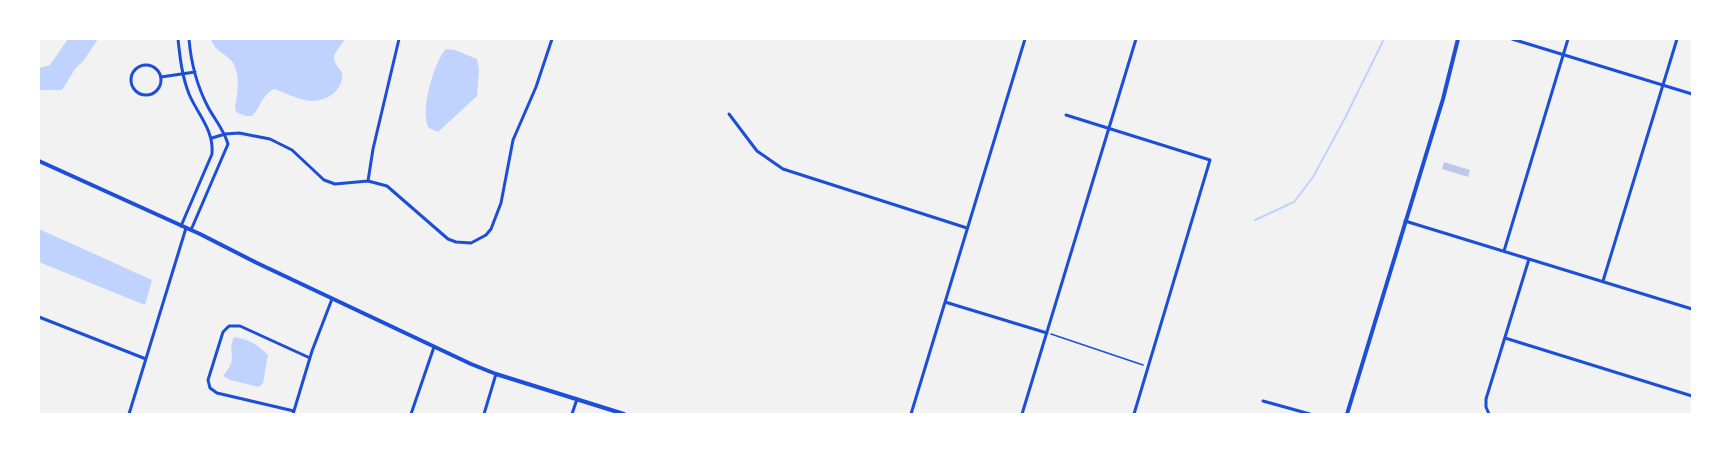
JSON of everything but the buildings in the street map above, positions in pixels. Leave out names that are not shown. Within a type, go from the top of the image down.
[{"type":"street","points":[[178,39],[183,74],[192,100],[212,138],[212,154],[181,226]]},
{"type":"street","points":[[129,414],[188,229],[228,144],[225,134],[208,108],[195,72],[189,39]]},
{"type":"street","points":[[368,181],[373,149],[399,39]]},
{"type":"street","points":[[212,138],[239,133],[282,143],[324,180],[335,184],[368,181],[387,186],[448,239],[471,243],[486,235],[495,220],[501,203],[513,140],[536,87],[552,39]]},
{"type":"street","points":[[911,414],[1025,39]]},
{"type":"street","points":[[1022,414],[1136,39]]},
{"type":"street","points":[[1347,414],[1443,99],[1458,39]]},
{"type":"street","points":[[1512,39],[1692,94]]},
{"type":"street","points":[[1504,251],[1568,39]]},
{"type":"street","points":[[1603,281],[1677,39]]},
{"type":"street","points":[[145,64],[154,67],[161,77],[161,84],[152,94],[139,94],[130,82],[135,69],[145,64]]},
{"type":"street","points":[[161,77],[195,72]]},
{"type":"street","points":[[729,114],[757,151],[783,169],[967,228]]},
{"type":"street","points":[[1066,115],[1210,160],[1134,414]]},
{"type":"street","points":[[39,161],[496,374],[624,414]]},
{"type":"street","points":[[1405,221],[1692,309]]},
{"type":"street","points":[[1489,414],[1486,399],[1529,259]]},
{"type":"street","points":[[310,358],[235,324],[225,328],[222,332],[208,380],[210,388],[217,393],[294,413],[310,358],[332,299]]},
{"type":"street","points":[[945,302],[1047,333]]},
{"type":"street","points":[[40,319],[146,359]]},
{"type":"street","points":[[1505,338],[1692,396]]},
{"type":"street","points":[[411,414],[434,347]]},
{"type":"street","points":[[484,414],[496,374]]},
{"type":"street","points":[[572,414],[577,399]]},
{"type":"street","points":[[1263,401],[1310,414]]},
{"type":"path","points":[[1047,333],[1148,366]]},
{"type":"water","points":[[68,39],[98,39],[62,90],[39,90],[39,68],[50,65]]},
{"type":"water","points":[[211,39],[345,39],[334,56],[342,72],[342,78],[338,89],[329,97],[311,101],[274,89],[266,95],[252,116],[246,116],[236,112],[238,84],[235,67]]},
{"type":"water","points":[[446,49],[455,50],[477,59],[479,69],[477,96],[438,132],[429,128],[426,121],[427,100],[437,64]]},
{"type":"water","points":[[39,229],[152,280],[145,305],[39,262]]},
{"type":"water","points":[[234,337],[253,343],[268,355],[263,383],[259,387],[223,376],[231,364],[231,347]]},
{"type":"waterway","points":[[1255,220],[1294,202],[1313,177],[1384,39]]}]
